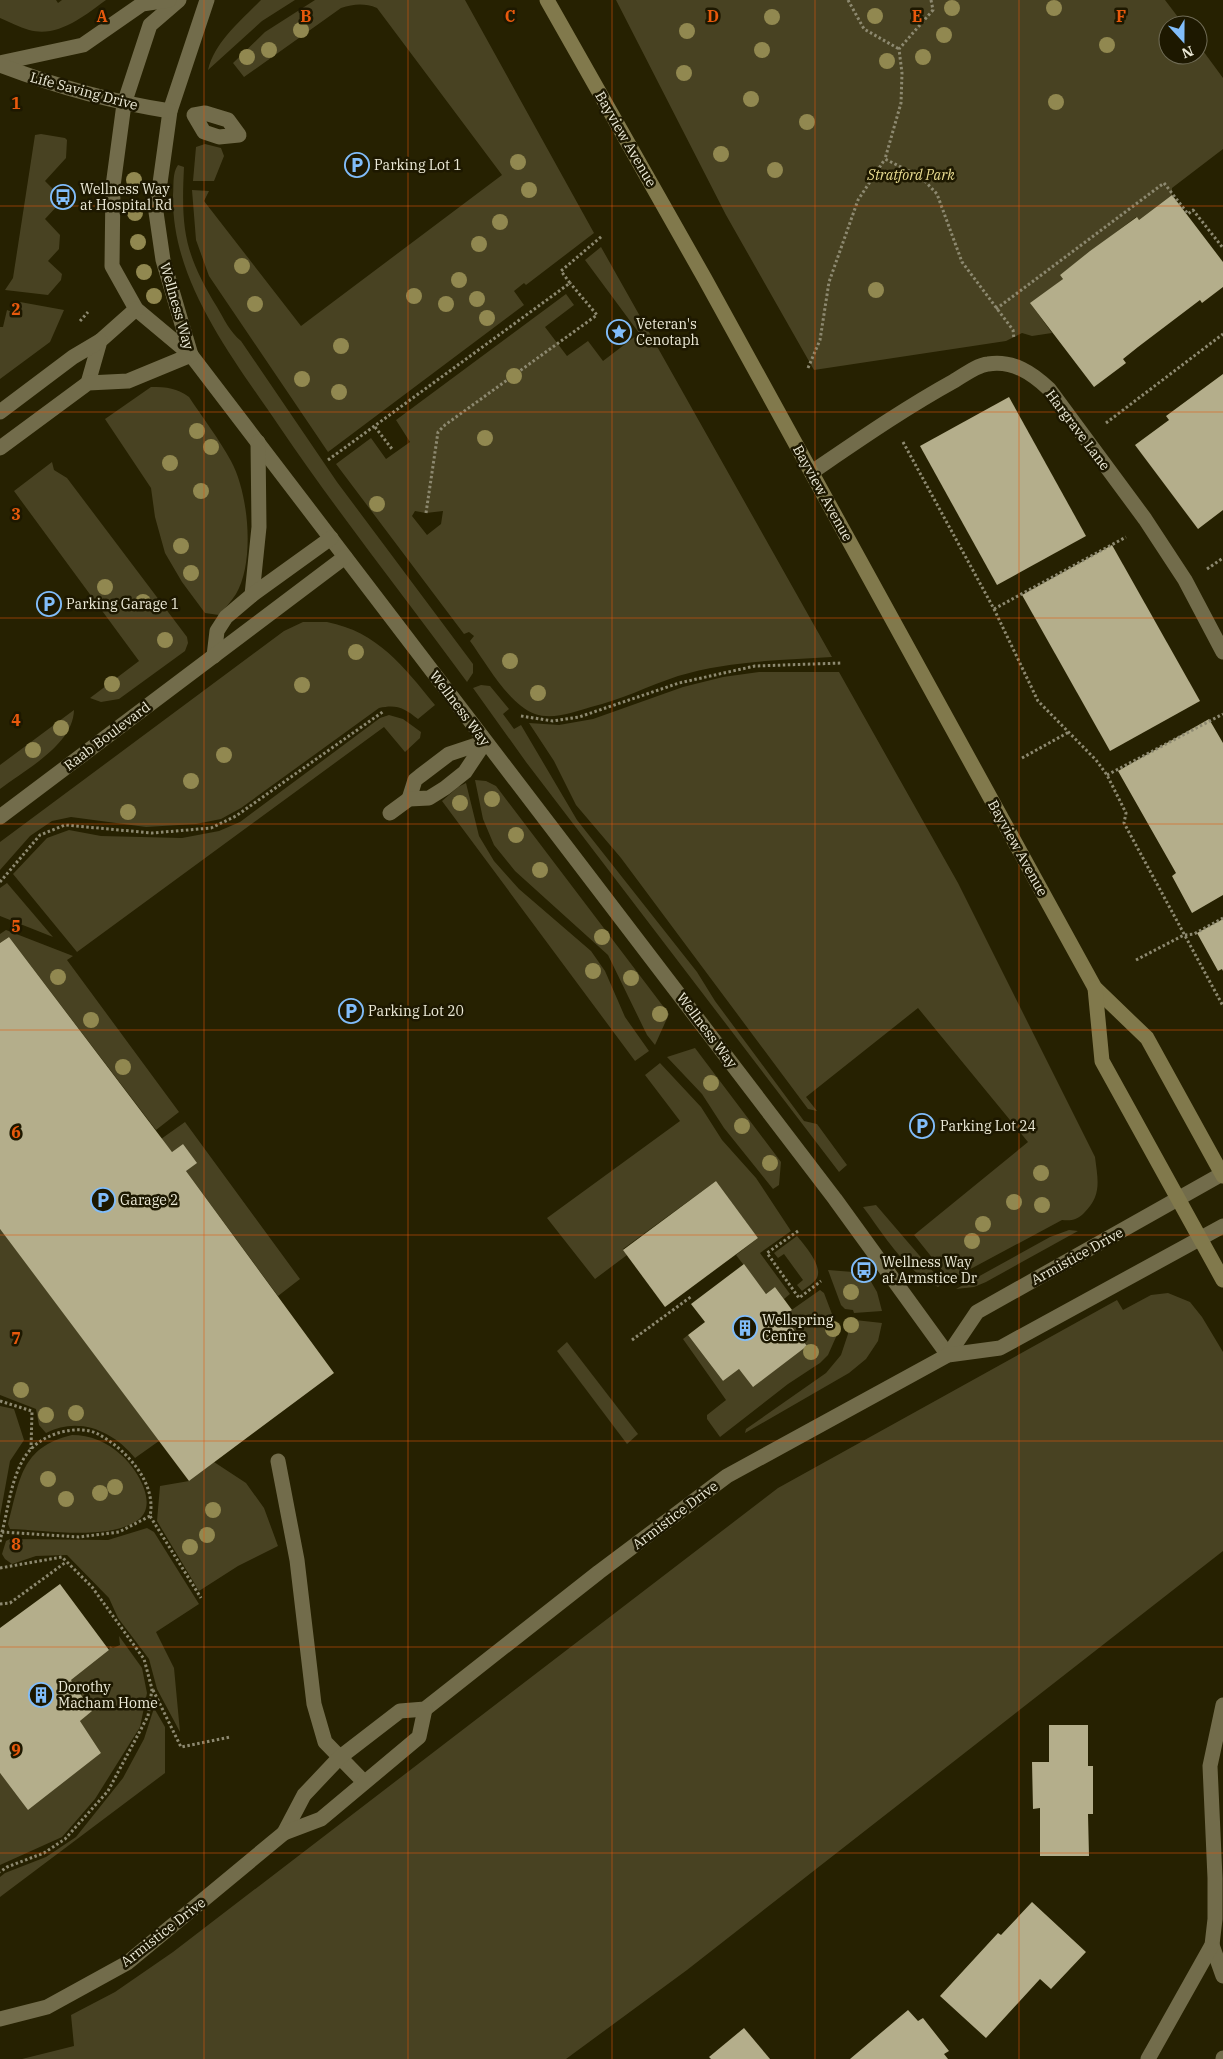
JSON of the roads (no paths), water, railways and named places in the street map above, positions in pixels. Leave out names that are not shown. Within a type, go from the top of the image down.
[{"type":"main road","name":"Bayview Avenue","points":[[547,0],[812,472],[1095,988],[1147,1038],[1223,1175]]},
{"type":"main road","name":"Bayview Avenue","points":[[1095,988],[1102,1061],[1223,1280]]},
{"type":"street","points":[[0,64],[83,45],[142,4],[169,0]]},
{"type":"street","points":[[0,448],[88,383],[128,381],[191,355],[136,310],[112,266],[113,186],[124,104],[150,25],[179,0]]},
{"type":"street","name":"Wellness Way","points":[[207,0],[170,111],[156,212],[163,260],[191,355],[830,1191],[948,1356]]},
{"type":"street","name":"Life Saving Drive","points":[[0,64],[30,76],[124,104],[170,111]]},
{"type":"street","points":[[0,412],[73,356],[100,341],[136,310]]},
{"type":"street","points":[[88,383],[100,341]]},
{"type":"street","name":"Hargrave Lane","points":[[812,472],[890,419],[968,373],[987,364],[1018,366],[1034,375],[1049,389],[1130,498],[1184,580],[1223,652]]},
{"type":"street","points":[[252,595],[259,527],[258,442]]},
{"type":"street","points":[[214,656],[217,631],[226,617],[252,595],[330,538]]},
{"type":"street","name":"Raab Boulevard","points":[[0,817],[345,557]]},
{"type":"street","points":[[409,799],[415,780],[449,754],[485,742]]},
{"type":"street","points":[[390,813],[409,799],[429,798],[446,788],[465,772],[485,742]]},
{"type":"street","name":"Armistice Drive","points":[[948,1356],[977,1312],[1223,1175]]},
{"type":"street","name":"Armistice Drive","points":[[284,1833],[304,1795],[339,1758],[400,1711],[425,1710],[592,1578],[727,1476],[948,1356],[1000,1348],[1223,1226]]},
{"type":"street","points":[[278,1461],[298,1560],[314,1704],[325,1742],[364,1782]]},
{"type":"street","points":[[1148,2059],[1212,1945],[1215,1919],[1215,1878],[1210,1766],[1223,1705]]},
{"type":"street","name":"Armistice Drive","points":[[0,2019],[47,2007],[127,1962],[284,1833],[322,1820],[364,1782],[419,1737],[425,1710]]},
{"type":"street","points":[[1212,1945],[1223,1976]]},
{"type":"place","name":"Parking Lot 1","points":[[357,165]]},
{"type":"place","name":"Wellness Way at Hospital Rd","points":[[63,197]]},
{"type":"place","name":"Veteran's Cenotaph","points":[[619,332]]},
{"type":"place","name":"Parking Garage 1","points":[[49,604]]},
{"type":"place","name":"Parking Lot 20","points":[[351,1011]]},
{"type":"place","name":"Parking Lot 24","points":[[922,1126]]},
{"type":"place","name":"Garage 2","points":[[103,1200]]},
{"type":"place","name":"Wellness Way at Armstice Dr","points":[[864,1270]]},
{"type":"place","name":"Wellspring Centre","points":[[745,1328]]},
{"type":"place","name":"Dorothy Macham Home","points":[[41,1695]]},
{"type":"park label","name":"Stratford Park","points":[[911,175]]}]
